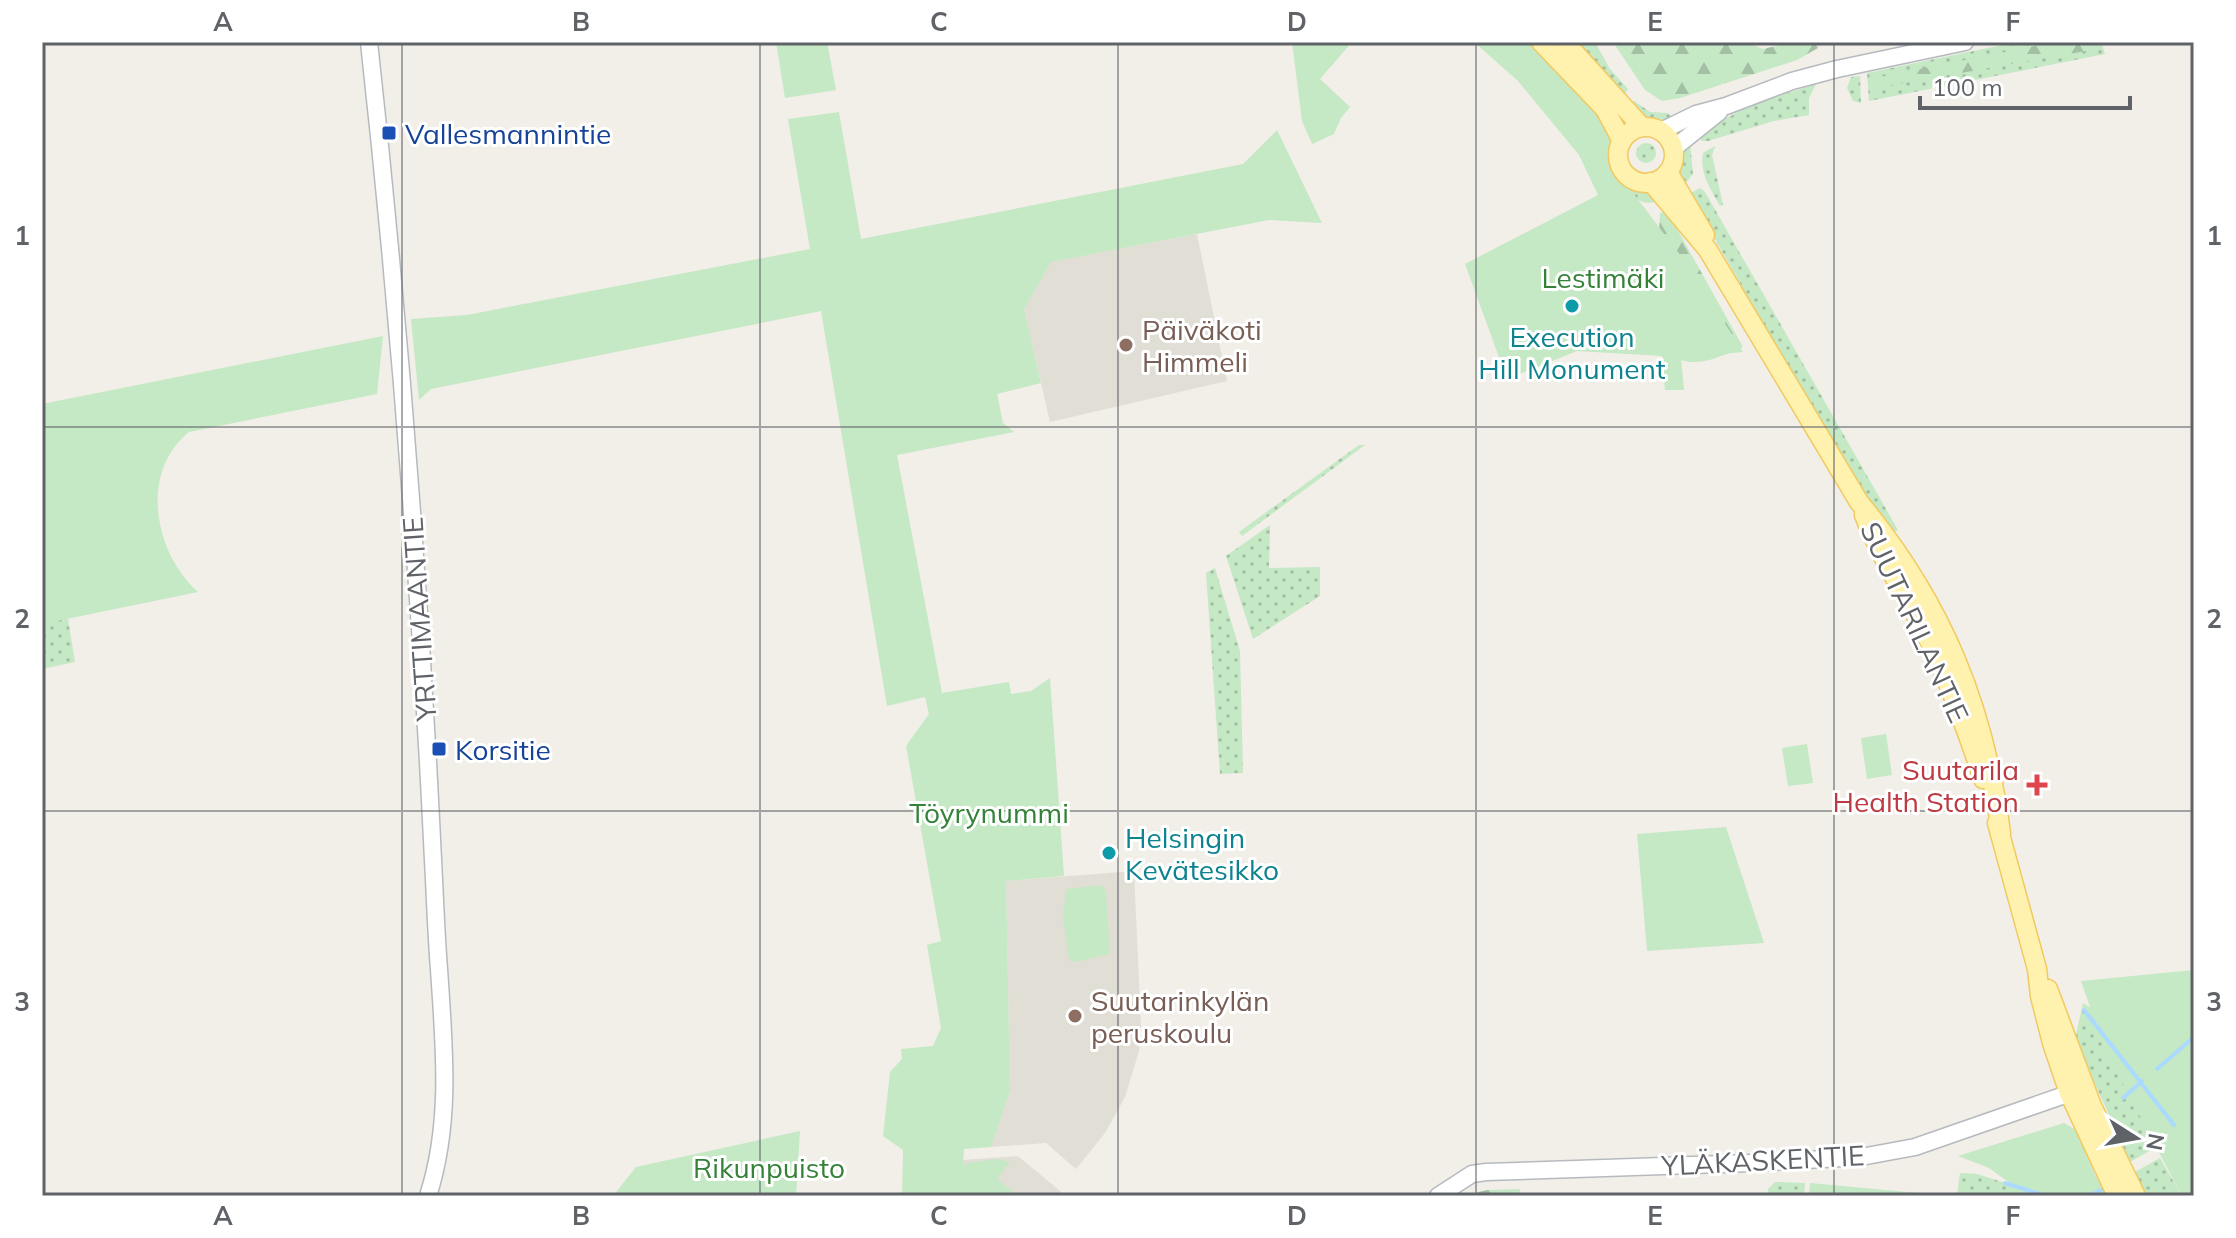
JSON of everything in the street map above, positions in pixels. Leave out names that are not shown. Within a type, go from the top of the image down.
[{"type":"main road","points":[[1541,42],[1605,109],[1622,141]]},
{"type":"main road","points":[[1565,42],[1642,127]]},
{"type":"main road","points":[[1642,127],[1661,131],[1674,148],[1674,160],[1668,172],[1651,182],[1635,181],[1621,167],[1618,158],[1622,141],[1632,131],[1642,127]]},
{"type":"main road","name":"SUUTARILANTIE","points":[[1668,172],[1703,230],[1708,250]]},
{"type":"main road","name":"SUUTARILANTIE","points":[[1651,182],[1708,250],[1859,502],[1874,541],[1931,645],[1950,687],[2001,833],[2037,969],[2052,1043],[2136,1196]]},
{"type":"main road","name":"SUUTARILANTIE","points":[[2077,1091],[2117,1196]]},
{"type":"street","name":"YRTTIMAANTIE","points":[[369,42],[395,278],[430,780],[444,1079],[440,1149],[428,1196]]},
{"type":"street","points":[[1661,131],[1696,114],[1792,81],[1965,42]]},
{"type":"street","points":[[1674,148],[1726,106]]},
{"type":"street","name":"YLÄKASKENTIE","points":[[1438,1196],[1472,1174],[1486,1172],[1861,1157],[1938,1140],[2077,1091]]},
{"type":"shaded area","name":"Päiväkoti Himmeli","points":[[1197,234],[1227,381],[1050,422],[1024,309],[1050,262]]},
{"type":"shaded area","name":"Suutarinkylän peruskoulu","points":[[1134,871],[1141,1027],[1139,1051],[1125,1097],[1105,1133],[1076,1169],[1046,1143],[991,1147],[1010,1091],[1006,881]]},
{"type":"shaded area","points":[[1018,1156],[1066,1196],[962,1196],[963,1160]]},
{"type":"green space","points":[[776,42],[827,42],[836,90],[785,98]]},
{"type":"green space","points":[[1292,42],[1352,42],[1320,79],[1350,107],[1334,134],[1312,144],[1302,121]]},
{"type":"green space","name":"Lestimäki","points":[[1474,42],[1532,42],[1602,113],[1613,140],[1613,158],[1618,173],[1690,268],[1743,352],[1681,358],[1684,390],[1665,390],[1662,356],[1577,351],[1507,379],[1465,264],[1598,195],[1579,155],[1518,81]]},
{"type":"green space","points":[[1576,42],[1595,42],[1610,69],[1628,89],[1621,99]]},
{"type":"green space","points":[[1613,42],[1745,42],[1763,49],[1793,42],[1819,42],[1818,48],[1797,60],[1662,101],[1645,90]]},
{"type":"green space","points":[[2017,42],[2101,42],[2105,54],[1869,101],[1867,73]]},
{"type":"green space","points":[[2055,42],[2093,42],[2097,49],[1870,89],[1870,79]]},
{"type":"green space","points":[[1860,76],[1861,103],[1853,101],[1847,88],[1851,77]]},
{"type":"green space","points":[[1816,84],[1809,98],[1809,115],[1774,121],[1708,141],[1702,141],[1697,135],[1748,106]]},
{"type":"green space","points":[[1634,101],[1650,112],[1667,113],[1675,118],[1662,121],[1646,117],[1629,107]]},
{"type":"green space","name":"Töyrynummi","points":[[839,112],[861,239],[1243,164],[1277,130],[1322,223],[1269,220],[1051,262],[1024,309],[1041,383],[997,394],[1003,423],[1014,432],[897,455],[942,693],[1009,682],[1011,694],[1031,691],[1050,678],[1064,876],[1006,881],[1010,1091],[991,1147],[964,1149],[963,1168],[967,1163],[997,1159],[1010,1162],[997,1179],[1018,1196],[902,1196],[903,1150],[883,1136],[890,1072],[902,1059],[901,1049],[933,1046],[941,1028],[927,945],[941,941],[906,746],[929,714],[925,697],[887,706],[821,311],[431,389],[419,400],[411,319],[467,315],[810,249],[788,119]]},
{"type":"green space","points":[[1598,127],[1612,150],[1618,173],[1629,181],[1652,189],[1662,198],[1650,203],[1639,200],[1629,192],[1613,165]]},
{"type":"green space","points":[[1646,143],[1653,146],[1656,153],[1653,160],[1646,163],[1639,160],[1636,153],[1639,146]]},
{"type":"green space","points":[[1690,143],[1693,174],[1684,185],[1679,174],[1679,163]]},
{"type":"green space","points":[[1715,146],[1712,155],[1723,205],[1720,206],[1707,181],[1702,160],[1703,153]]},
{"type":"green space","points":[[1700,188],[1898,530],[1892,533],[1834,446],[1689,194]]},
{"type":"green space","points":[[1667,211],[1743,347],[1703,361],[1679,359],[1659,232],[1660,213]]},
{"type":"green space","points":[[383,336],[377,394],[189,432],[173,449],[163,468],[158,490],[158,512],[171,556],[183,576],[198,592],[42,624],[42,404]]},
{"type":"green space","points":[[1359,445],[1365,445],[1242,536],[1239,532]]},
{"type":"green space","points":[[1270,525],[1269,568],[1320,567],[1320,596],[1253,639],[1226,556]]},
{"type":"green space","points":[[1215,568],[1240,651],[1243,773],[1220,774],[1206,573]]},
{"type":"green space","points":[[68,619],[75,662],[42,669],[42,620]]},
{"type":"green space","points":[[1886,734],[1892,775],[1867,779],[1861,738]]},
{"type":"green space","points":[[1807,744],[1813,783],[1788,786],[1782,748]]},
{"type":"green space","points":[[1726,827],[1764,943],[1647,951],[1637,834]]},
{"type":"green space","points":[[1101,885],[1106,891],[1110,954],[1076,962],[1069,960],[1063,917],[1066,889]]},
{"type":"green space","points":[[2194,970],[2194,1196],[2182,1196],[2106,1052],[2081,981]]},
{"type":"green space","points":[[2083,1003],[2091,1008],[2096,1022],[2174,1137],[2130,1162],[2075,1039]]},
{"type":"green space","points":[[2064,1123],[2076,1130],[2095,1175],[2109,1196],[2028,1196],[1989,1168],[1958,1156]]},
{"type":"green space","name":"Rikunpuisto","points":[[800,1131],[796,1196],[613,1196],[636,1167]]},
{"type":"green space","points":[[2160,1158],[2182,1196],[2146,1196],[2135,1172]]},
{"type":"green space","points":[[1960,1173],[1977,1174],[2046,1196],[1957,1196]]},
{"type":"green space","points":[[1775,1182],[1805,1183],[1804,1196],[1768,1196],[1768,1189]]},
{"type":"green space","points":[[1810,1183],[1940,1195],[1809,1196]]},
{"type":"green space","points":[[1520,1189],[1519,1196],[1462,1196],[1487,1190]]},
{"type":"waterway","points":[[2084,1010],[2174,1125]]},
{"type":"waterway","points":[[2157,1069],[2194,1037]]},
{"type":"waterway","points":[[2123,1098],[2142,1081]]},
{"type":"waterway","points":[[2005,1183],[2046,1196]]},
{"type":"waterway","points":[[2088,1196],[2106,1188]]},
{"type":"place","name":"Vallesmannintie","points":[[389,133]]},
{"type":"place","name":"Execution Hill Monument","points":[[1572,306]]},
{"type":"place","name":"Päiväkoti Himmeli","points":[[1126,345]]},
{"type":"place","name":"Korsitie","points":[[439,749]]},
{"type":"place","name":"Suutarila Health Station","points":[[2037,785]]},
{"type":"place","name":"Helsingin Kevätesikko","points":[[1109,853]]},
{"type":"place","name":"Suutarinkylän peruskoulu","points":[[1075,1016]]}]
